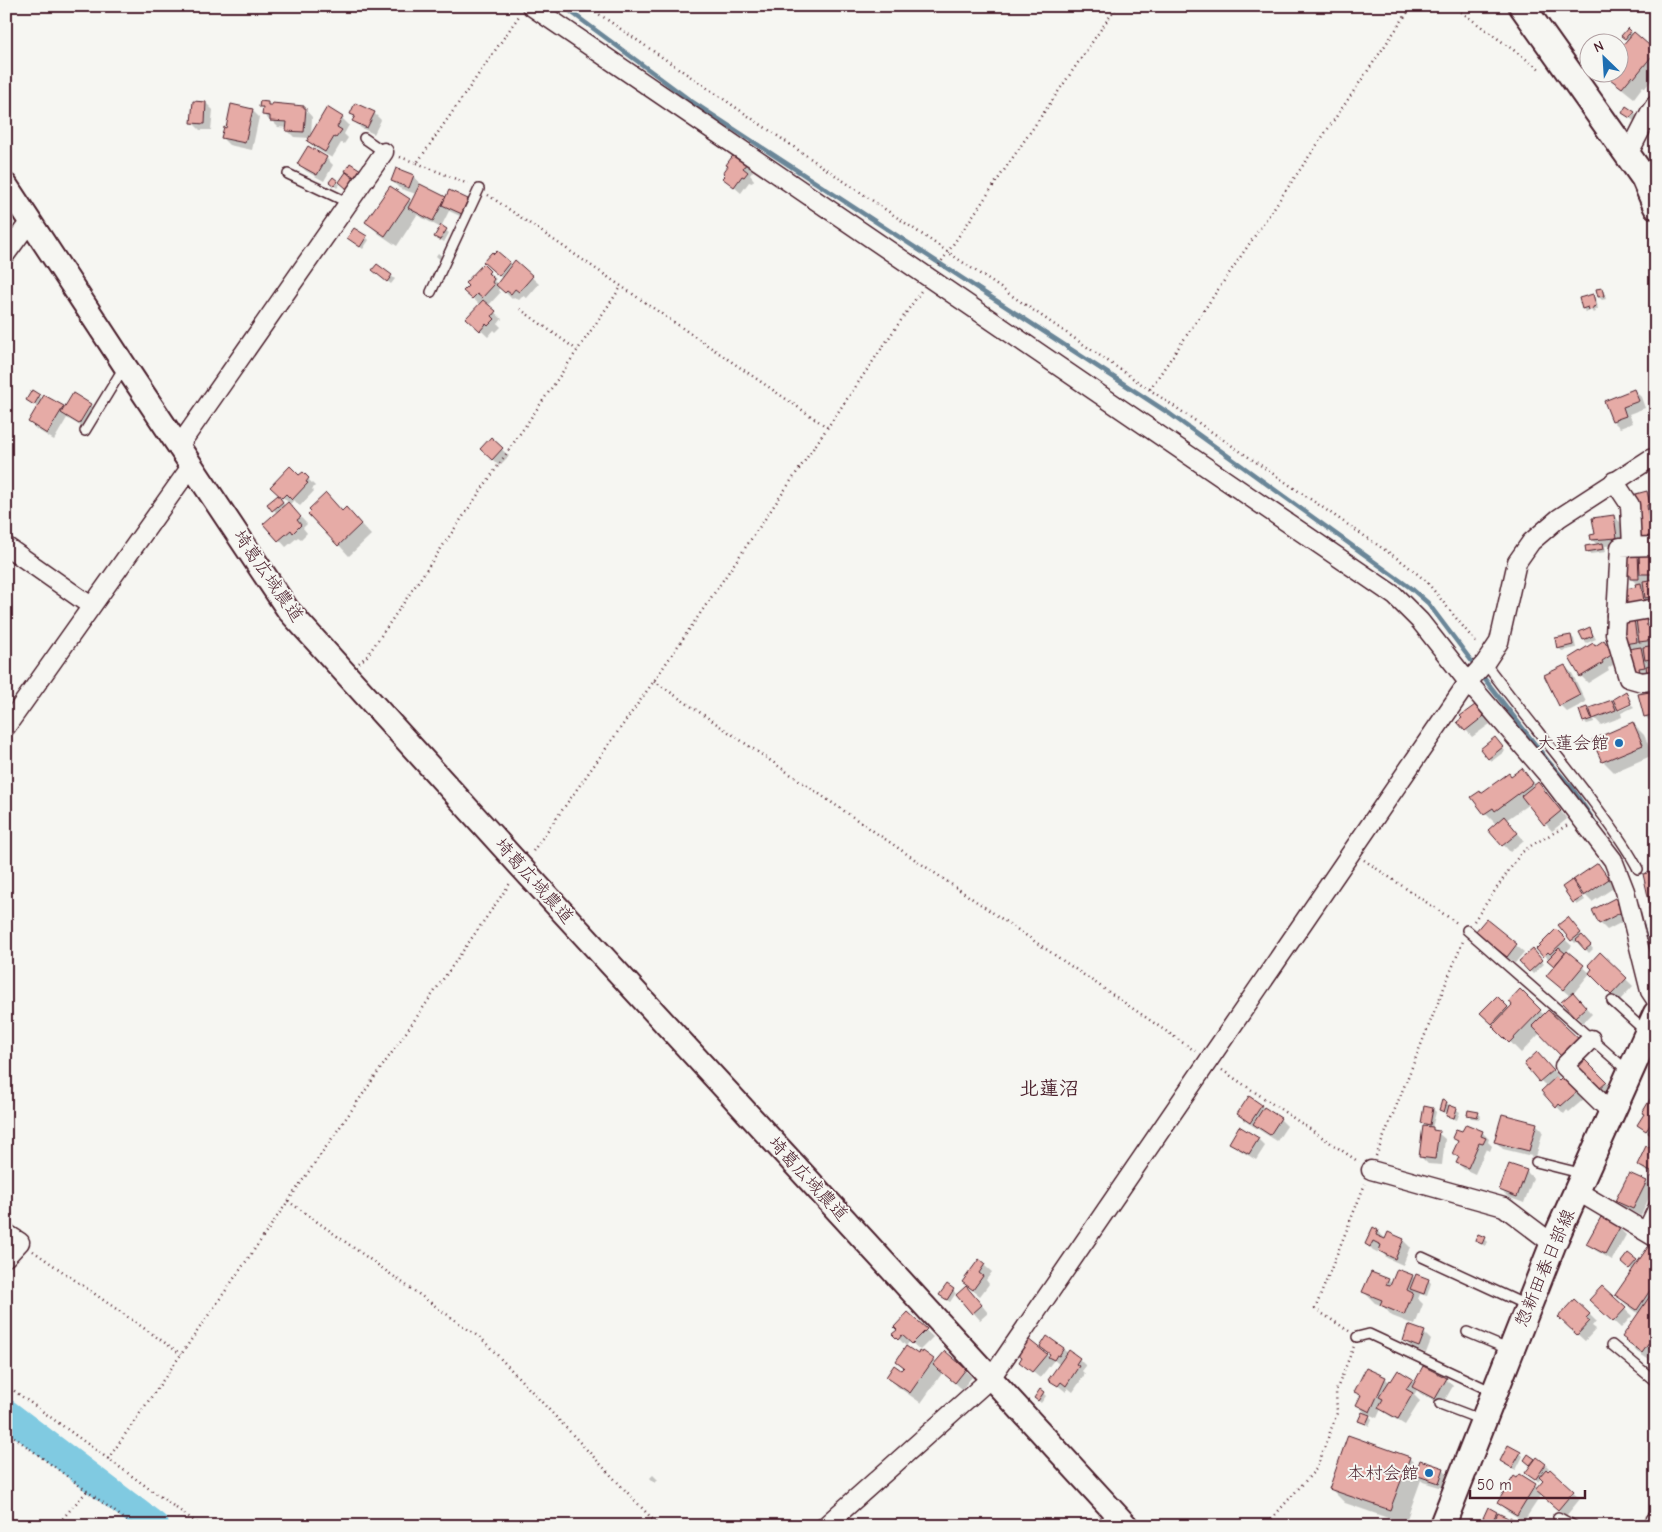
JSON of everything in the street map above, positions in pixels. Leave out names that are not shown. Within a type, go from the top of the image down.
[{"type":"main road","points":[[1522,6],[1628,155],[1650,173],[1656,206]]},
{"type":"main road","name":"惣新田春日部線","points":[[1442,1526],[1553,1244],[1652,1023]]},
{"type":"street","points":[[525,10],[1395,596],[1420,621],[1468,682],[1551,779],[1613,860],[1625,891],[1650,991],[1656,1000]]},
{"type":"street","points":[[1628,155],[1656,104]]},
{"type":"street","points":[[179,446],[384,152]]},
{"type":"street","name":"埼葛広域農道","points":[[6,185],[288,610],[991,1378],[1114,1521]]},
{"type":"street","points":[[6,254],[30,221]]},
{"type":"street","points":[[825,1526],[991,1378],[1468,682],[1487,660],[1499,642],[1517,562],[1531,542],[1559,518],[1614,481],[1656,457]]},
{"type":"street","points":[[6,727],[192,465]]},
{"type":"street","points":[[1614,481],[1630,505],[1632,546]]},
{"type":"street","points":[[6,546],[91,606]]},
{"type":"street","points":[[1656,546],[1620,547],[1615,634],[1628,678],[1642,682],[1656,680]]},
{"type":"street","points":[[1616,615],[1656,608]]},
{"type":"street","points":[[1591,1039],[1564,1066],[1612,1113]]},
{"type":"street","points":[[1370,1170],[1504,1206],[1553,1244]]},
{"type":"street","points":[[1581,1183],[1649,1234]]},
{"type":"street","points":[[6,1257],[13,1237]]},
{"type":"street","points":[[1652,1526],[1656,1520]]},
{"type":"lane","points":[[364,138],[384,152]]},
{"type":"lane","points":[[288,174],[349,203]]},
{"type":"lane","points":[[431,292],[479,189]]},
{"type":"lane","points":[[85,431],[125,366]]},
{"type":"lane","points":[[1487,660],[1528,720],[1626,846],[1638,869]]},
{"type":"lane","points":[[1467,930],[1629,1072]]},
{"type":"lane","points":[[1612,1001],[1652,1023]]},
{"type":"lane","points":[[1536,1162],[1581,1183]]},
{"type":"lane","points":[[1649,1234],[1656,1201]]},
{"type":"lane","points":[[1422,1256],[1528,1306]]},
{"type":"lane","points":[[1467,1332],[1511,1351]]},
{"type":"lane","points":[[1357,1337],[1369,1334],[1494,1393]]},
{"type":"lane","points":[[1612,1345],[1656,1382]]},
{"type":"lane","points":[[1440,1404],[1482,1421]]},
{"type":"lane","points":[[1558,1517],[1574,1526]]},
{"type":"path","points":[[587,6],[946,254],[1150,389],[1404,563],[1426,581],[1487,660]]},
{"type":"path","points":[[946,254],[1117,6]]},
{"type":"path","points":[[1150,389],[1412,6]]},
{"type":"path","points":[[1453,6],[1550,76],[1566,68]]},
{"type":"path","points":[[417,163],[525,10]]},
{"type":"path","points":[[384,152],[417,163],[479,189],[827,427]]},
{"type":"path","points":[[346,674],[367,656],[621,287]]},
{"type":"path","points":[[520,309],[577,350]]},
{"type":"path","points":[[654,681],[1370,1170]]},
{"type":"path","points":[[1265,1526],[1316,1468],[1337,1413],[1336,1391],[1357,1337],[1315,1309],[1467,930],[1521,854],[1532,845],[1580,817]]},
{"type":"path","points":[[1352,853],[1467,930]]},
{"type":"path","points":[[288,1200],[482,1340],[659,1526]]},
{"type":"path","points":[[13,1237],[181,1354]]},
{"type":"path","points":[[6,1385],[201,1526]]},
{"type":"path","points":[[6,1431],[134,1526]]},
{"type":"path","points":[[56,1526],[87,1491]]},
{"type":"building","points":[[1634,32],[1656,51],[1634,78],[1632,76],[1630,78],[1630,37]]},
{"type":"building","points":[[1614,82],[1627,82],[1622,88]]},
{"type":"building","points":[[193,101],[206,102],[205,124],[191,123]]},
{"type":"building","points":[[260,101],[268,102],[268,105],[272,105],[272,103],[304,106],[306,108],[304,132],[286,131],[287,122],[270,121],[270,116],[262,115],[263,107],[259,107]]},
{"type":"building","points":[[355,103],[375,112],[367,128],[352,121],[355,116],[350,114]]},
{"type":"building","points":[[231,104],[253,109],[245,143],[221,138],[224,127],[226,128]]},
{"type":"building","points":[[1626,106],[1635,112],[1630,118],[1622,113]]},
{"type":"building","points":[[327,107],[343,117],[337,127],[342,130],[336,138],[334,137],[325,152],[307,141]]},
{"type":"building","points":[[308,146],[327,157],[317,175],[297,164]]},
{"type":"building","points":[[734,154],[747,163],[743,168],[748,172],[744,177],[742,176],[734,187],[722,178],[728,166],[726,165]]},
{"type":"building","points":[[350,163],[361,170],[356,178],[345,171]]},
{"type":"building","points":[[396,168],[414,175],[409,188],[391,181]]},
{"type":"building","points":[[346,172],[354,179],[347,189],[339,182]]},
{"type":"building","points":[[333,177],[338,181],[334,186],[329,182]]},
{"type":"building","points":[[420,184],[446,197],[433,221],[408,208]]},
{"type":"building","points":[[390,186],[410,199],[385,236],[365,222]]},
{"type":"building","points":[[449,190],[468,199],[462,214],[442,205]]},
{"type":"building","points":[[441,225],[447,229],[440,240],[434,237]]},
{"type":"building","points":[[354,228],[367,236],[360,247],[347,238]]},
{"type":"building","points":[[497,251],[510,262],[499,276],[483,262],[492,252],[494,254]]},
{"type":"building","points":[[515,260],[533,276],[519,292],[515,289],[511,294],[507,291],[505,293],[496,285]]},
{"type":"building","points":[[377,264],[392,275],[387,282],[372,270]]},
{"type":"building","points":[[483,264],[490,271],[488,273],[494,279],[492,282],[494,285],[482,298],[477,294],[472,299],[463,291],[468,286],[465,283]]},
{"type":"building","points":[[1602,288],[1604,296],[1598,297],[1596,289]]},
{"type":"building","points":[[1593,294],[1596,306],[1589,310],[1588,307],[1582,309],[1579,298]]},
{"type":"building","points":[[483,300],[496,311],[492,316],[495,319],[488,326],[486,324],[480,331],[466,318]]},
{"type":"building","points":[[1634,389],[1639,401],[1623,407],[1626,416],[1612,421],[1604,401]]},
{"type":"building","points":[[32,390],[40,395],[34,405],[26,400]]},
{"type":"building","points":[[73,393],[91,404],[79,424],[61,413]]},
{"type":"building","points":[[44,395],[64,406],[47,434],[28,422]]},
{"type":"building","points":[[491,437],[503,448],[492,460],[480,449]]},
{"type":"building","points":[[290,466],[299,475],[303,472],[309,478],[306,482],[308,483],[292,500],[286,494],[282,498],[270,487]]},
{"type":"building","points":[[1647,491],[1650,504],[1647,505],[1649,521],[1656,521],[1656,538],[1639,539],[1632,495]]},
{"type":"building","points":[[326,493],[342,511],[346,507],[361,524],[338,546],[308,514],[311,511],[309,509]]},
{"type":"building","points":[[278,495],[283,502],[272,511],[267,504]]},
{"type":"building","points":[[288,502],[301,517],[297,520],[301,525],[293,533],[291,530],[278,541],[263,524]]},
{"type":"building","points":[[1614,515],[1617,538],[1591,540],[1590,535],[1595,534],[1592,518]]},
{"type":"building","points":[[1603,543],[1604,549],[1586,552],[1585,546]]},
{"type":"building","points":[[1638,553],[1639,579],[1630,579],[1630,575],[1625,576],[1625,556]]},
{"type":"building","points":[[1652,553],[1652,564],[1656,564],[1656,574],[1640,574],[1639,554]]},
{"type":"building","points":[[1656,579],[1656,596],[1645,598],[1643,581]]},
{"type":"building","points":[[1641,583],[1644,601],[1624,606],[1625,589],[1636,587],[1635,584]]},
{"type":"building","points":[[1646,618],[1647,626],[1652,626],[1654,640],[1639,642],[1636,619]]},
{"type":"building","points":[[1634,619],[1637,642],[1623,644],[1623,621]]},
{"type":"building","points":[[1590,627],[1593,636],[1583,640],[1579,632]]},
{"type":"building","points":[[1571,635],[1573,645],[1557,649],[1555,638]]},
{"type":"building","points":[[1604,640],[1613,654],[1602,661],[1603,663],[1580,677],[1569,658],[1593,643],[1595,646]]},
{"type":"building","points":[[1656,645],[1656,678],[1648,679],[1646,666],[1652,665],[1651,659],[1645,660],[1643,647]]},
{"type":"building","points":[[1641,647],[1645,667],[1639,668],[1640,672],[1633,673],[1628,649]]},
{"type":"building","points":[[1565,665],[1580,695],[1559,706],[1544,675]]},
{"type":"building","points":[[1626,691],[1631,704],[1618,710],[1613,699]]},
{"type":"building","points":[[1650,692],[1652,701],[1656,701],[1656,714],[1644,717],[1638,694]]},
{"type":"building","points":[[1612,700],[1616,710],[1593,719],[1589,708]]},
{"type":"building","points":[[1475,705],[1484,716],[1465,731],[1457,722],[1462,718],[1460,716]]},
{"type":"building","points":[[1587,707],[1592,719],[1583,722],[1579,710]]},
{"type":"building","points":[[1633,722],[1643,745],[1602,762],[1592,740]]},
{"type":"building","points":[[1495,737],[1503,747],[1488,759],[1480,749]]},
{"type":"building","points":[[1522,768],[1533,783],[1495,811],[1493,808],[1484,814],[1471,797],[1480,791],[1481,793],[1509,773],[1511,776]]},
{"type":"building","points":[[1538,782],[1561,811],[1544,825],[1521,796]]},
{"type":"building","points":[[1504,816],[1518,833],[1502,846],[1488,830]]},
{"type":"building","points":[[1652,837],[1656,837],[1656,856],[1652,857],[1651,852],[1655,851]]},
{"type":"building","points":[[1598,863],[1609,879],[1584,896],[1573,880]]},
{"type":"building","points":[[1656,871],[1656,899],[1649,901],[1643,874]]},
{"type":"building","points":[[1572,880],[1583,897],[1573,903],[1562,887]]},
{"type":"building","points":[[1615,898],[1622,912],[1599,924],[1592,910]]},
{"type":"building","points":[[1651,901],[1656,902],[1656,911],[1649,909]]},
{"type":"building","points":[[1568,917],[1581,933],[1571,941],[1558,925]]},
{"type":"building","points":[[1486,919],[1517,944],[1507,957],[1475,932]]},
{"type":"building","points":[[1556,929],[1566,939],[1550,954],[1548,952],[1543,957],[1536,949]]},
{"type":"building","points":[[1582,935],[1591,945],[1585,950],[1576,940]]},
{"type":"building","points":[[1559,948],[1565,953],[1554,966],[1547,960]]},
{"type":"building","points":[[1533,949],[1542,960],[1529,972],[1519,961]]},
{"type":"building","points":[[1567,951],[1584,965],[1563,990],[1546,976]]},
{"type":"building","points":[[1600,952],[1627,978],[1611,995],[1589,973],[1592,969],[1588,965]]},
{"type":"building","points":[[1520,989],[1541,1010],[1509,1043],[1492,1026],[1512,1005],[1509,1001]]},
{"type":"building","points":[[1573,992],[1586,1007],[1575,1017],[1561,1002]]},
{"type":"building","points":[[1497,996],[1508,1007],[1492,1024],[1480,1013]]},
{"type":"building","points":[[1548,1010],[1581,1041],[1563,1058],[1532,1026]]},
{"type":"building","points":[[1537,1052],[1553,1070],[1539,1082],[1524,1064]]},
{"type":"building","points":[[1585,1060],[1607,1082],[1598,1090],[1577,1069]]},
{"type":"building","points":[[1563,1076],[1578,1091],[1556,1108],[1541,1091],[1556,1077],[1559,1080]]},
{"type":"building","points":[[1655,1091],[1656,1117],[1646,1131],[1637,1125]]},
{"type":"building","points":[[1249,1096],[1262,1105],[1250,1123],[1237,1114]]},
{"type":"building","points":[[1442,1100],[1447,1102],[1444,1112],[1439,1110]]},
{"type":"building","points":[[1449,1105],[1457,1108],[1454,1118],[1446,1116]]},
{"type":"building","points":[[1424,1106],[1433,1108],[1430,1125],[1421,1123]]},
{"type":"building","points":[[1264,1107],[1281,1118],[1270,1135],[1253,1124]]},
{"type":"building","points":[[1468,1110],[1479,1112],[1477,1117],[1467,1115]]},
{"type":"building","points":[[1502,1114],[1537,1123],[1529,1151],[1494,1142]]},
{"type":"building","points":[[1656,1121],[1656,1138],[1648,1133]]},
{"type":"building","points":[[1466,1124],[1483,1131],[1481,1136],[1486,1138],[1483,1144],[1479,1143],[1468,1168],[1456,1163],[1459,1157],[1452,1154],[1458,1141],[1452,1138],[1456,1129],[1462,1131]]},
{"type":"building","points":[[1239,1126],[1259,1138],[1249,1154],[1229,1143]]},
{"type":"building","points":[[1423,1126],[1433,1127],[1433,1130],[1439,1131],[1435,1159],[1419,1157]]},
{"type":"building","points":[[1646,1146],[1656,1150],[1656,1179],[1650,1176],[1651,1172],[1637,1165]]},
{"type":"building","points":[[1509,1164],[1527,1170],[1517,1197],[1499,1190]]},
{"type":"building","points":[[1629,1173],[1647,1181],[1633,1209],[1615,1201]]},
{"type":"building","points":[[1601,1217],[1620,1227],[1605,1254],[1586,1244]]},
{"type":"building","points":[[1373,1227],[1378,1230],[1376,1235],[1385,1239],[1388,1232],[1404,1239],[1395,1259],[1379,1251],[1381,1245],[1373,1241],[1370,1247],[1365,1244]]},
{"type":"building","points":[[1478,1234],[1485,1237],[1482,1244],[1475,1241]]},
{"type":"building","points":[[1655,1245],[1656,1292],[1651,1289],[1637,1310],[1615,1295],[1648,1247],[1652,1249]]},
{"type":"building","points":[[1628,1253],[1637,1260],[1629,1269],[1621,1262]]},
{"type":"building","points":[[979,1259],[985,1264],[979,1273],[983,1276],[973,1290],[962,1282]]},
{"type":"building","points":[[1397,1269],[1413,1275],[1407,1290],[1413,1293],[1404,1315],[1380,1305],[1382,1300],[1362,1292],[1371,1272],[1389,1279],[1386,1285],[1390,1286]]},
{"type":"building","points":[[1416,1274],[1429,1279],[1424,1294],[1410,1289]]},
{"type":"building","points":[[947,1284],[954,1289],[947,1300],[939,1295]]},
{"type":"building","points":[[966,1286],[982,1305],[972,1314],[956,1295]]},
{"type":"building","points":[[1602,1286],[1626,1308],[1613,1322],[1589,1300]]},
{"type":"building","points":[[1650,1296],[1656,1300],[1656,1337],[1654,1336],[1642,1353],[1622,1337]]},
{"type":"building","points":[[1574,1299],[1590,1314],[1586,1318],[1590,1321],[1577,1335],[1558,1317]]},
{"type":"building","points":[[908,1312],[927,1329],[912,1344],[902,1335],[898,1340],[892,1334],[897,1330],[894,1327]]},
{"type":"building","points":[[1408,1325],[1425,1331],[1419,1347],[1403,1341]]},
{"type":"building","points":[[1047,1336],[1064,1348],[1054,1360],[1048,1357],[1050,1354],[1040,1347]]},
{"type":"building","points":[[1028,1339],[1047,1354],[1032,1372],[1019,1362],[1022,1357],[1017,1353]]},
{"type":"building","points":[[906,1346],[918,1354],[919,1351],[922,1353],[923,1351],[934,1359],[910,1393],[886,1377],[894,1365],[901,1370],[904,1367],[896,1361]]},
{"type":"building","points":[[1069,1350],[1080,1358],[1076,1364],[1079,1366],[1066,1386],[1061,1382],[1058,1386],[1048,1380]]},
{"type":"building","points":[[945,1351],[966,1369],[955,1383],[933,1365]]},
{"type":"building","points":[[1423,1366],[1447,1378],[1435,1399],[1412,1387]]},
{"type":"building","points":[[1366,1368],[1386,1377],[1370,1412],[1356,1405],[1361,1395],[1354,1392]]},
{"type":"building","points":[[1398,1370],[1413,1379],[1406,1389],[1413,1393],[1398,1419],[1378,1408],[1383,1399],[1379,1397]]},
{"type":"building","points":[[1040,1389],[1044,1392],[1038,1401],[1034,1398]]},
{"type":"building","points":[[1362,1412],[1370,1415],[1366,1424],[1358,1421]]},
{"type":"building","points":[[1348,1435],[1410,1457],[1390,1510],[1329,1489]]},
{"type":"building","points":[[1508,1445],[1521,1452],[1512,1468],[1500,1461]]},
{"type":"building","points":[[1528,1454],[1535,1459],[1530,1465],[1524,1460]]},
{"type":"building","points":[[1537,1457],[1546,1464],[1535,1480],[1525,1473]]},
{"type":"building","points":[[1420,1460],[1444,1468],[1439,1483],[1415,1475]]},
{"type":"building","points":[[1546,1469],[1548,1471],[1550,1469],[1574,1491],[1558,1510],[1535,1490],[1543,1481],[1539,1477]]},
{"type":"building","points":[[1520,1474],[1536,1484],[1517,1515],[1497,1503],[1514,1476],[1517,1478]]},
{"type":"building","points":[[1488,1507],[1497,1512],[1492,1522],[1483,1518]]},
{"type":"building","points":[[1498,1513],[1508,1518],[1503,1526],[1494,1521]]},
{"type":"building","points":[[1510,1517],[1524,1526],[1505,1526]]},
{"type":"waterway","points":[[563,6],[691,101],[1170,414],[1412,589],[1428,603],[1476,667]]},
{"type":"waterway","points":[[1480,673],[1548,761],[1572,788],[1600,830]]},
{"type":"waterway","points":[[1642,925],[1653,968]]},
{"type":"waterway","points":[[6,1413],[155,1526]]},
{"type":"place","name":"大蓮会館","points":[[1619,743]]},
{"type":"place","name":"本村会館","points":[[1429,1473]]},
{"type":"district","name":"北蓮沼","points":[[1049,1088]]}]
